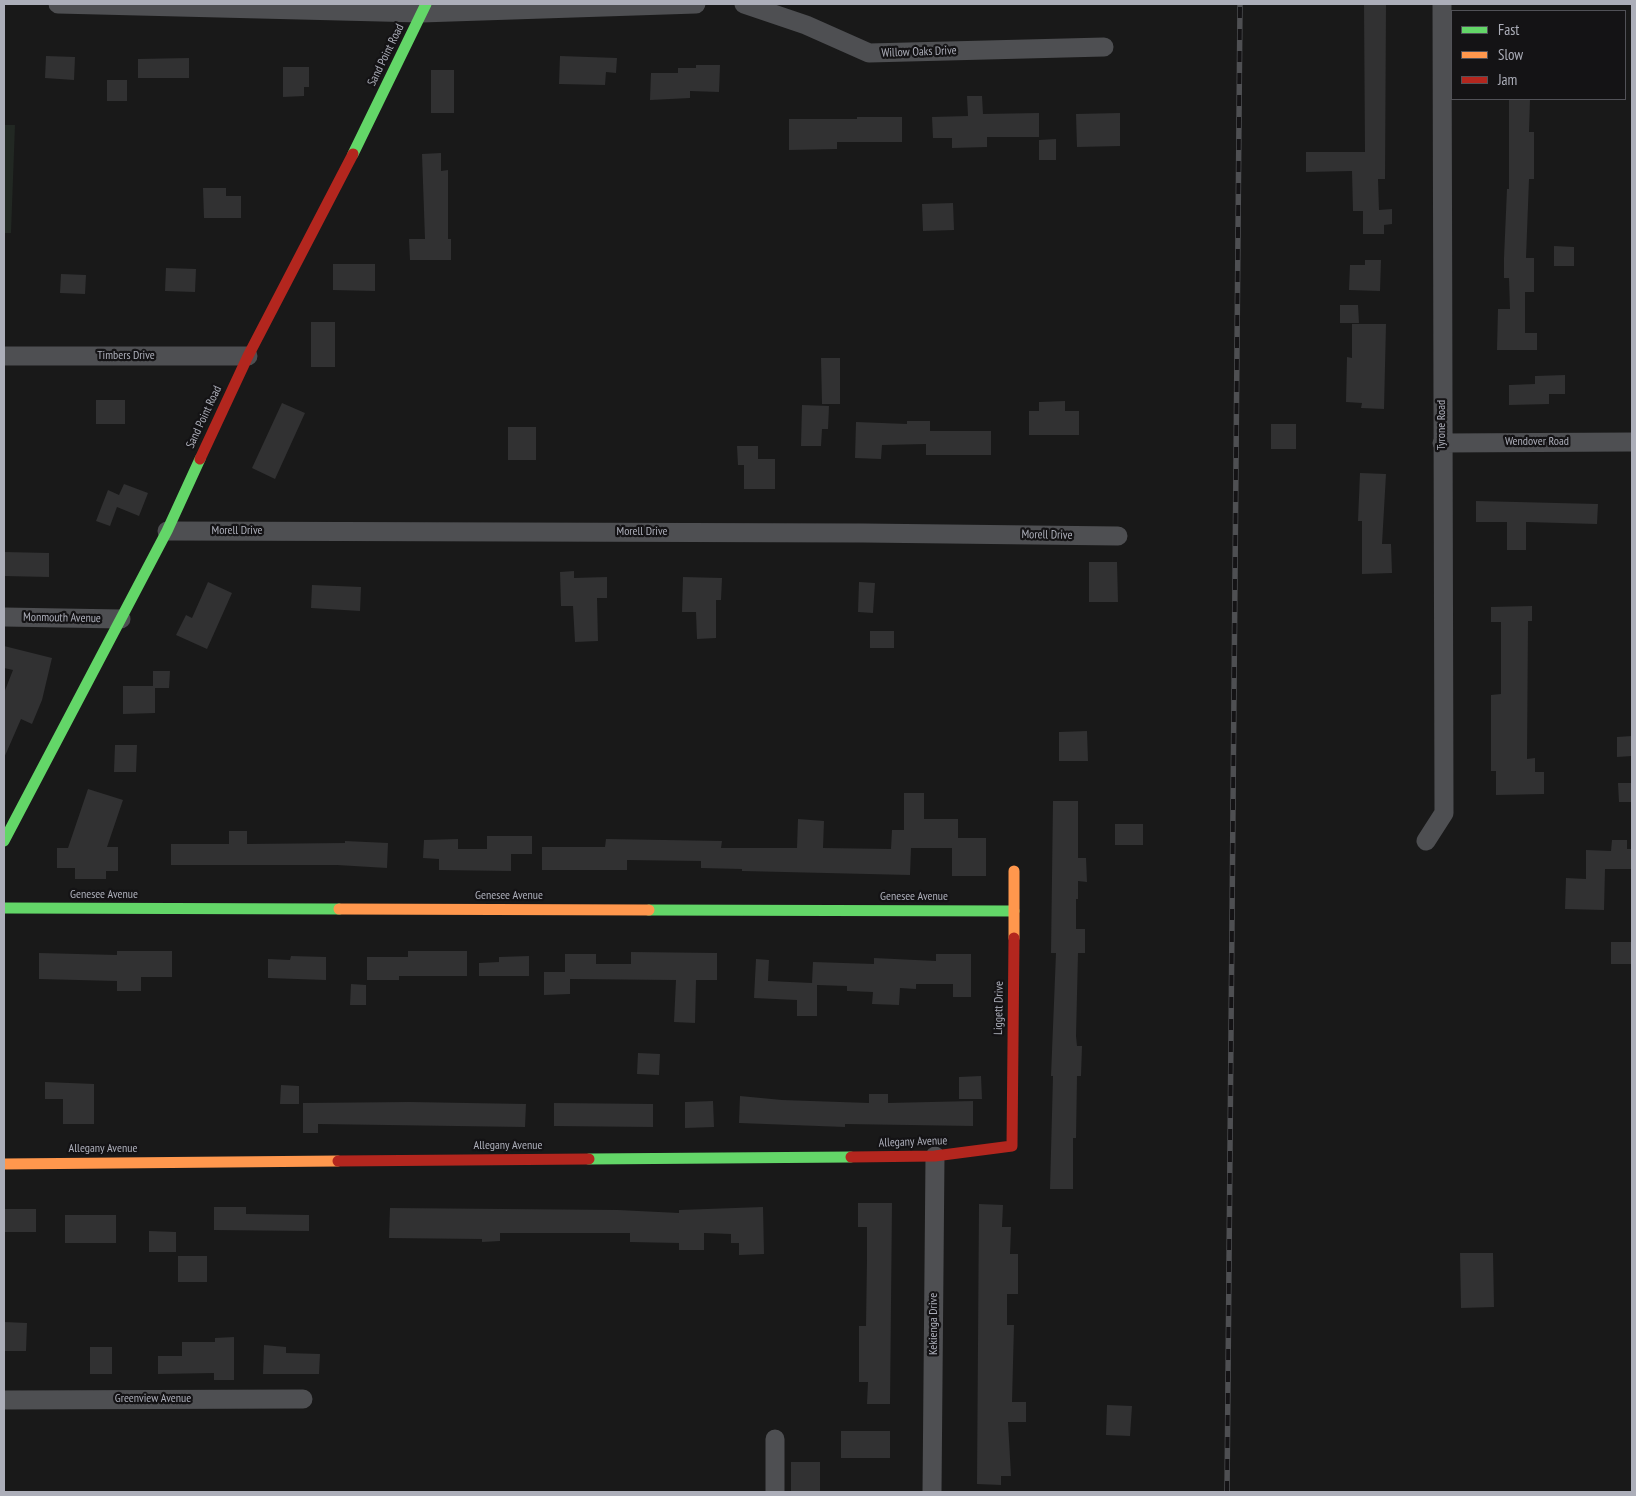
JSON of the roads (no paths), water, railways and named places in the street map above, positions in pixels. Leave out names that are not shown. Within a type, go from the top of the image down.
[{"type":"street","points":[[58,4],[424,9],[696,4]]},
{"type":"street","name":"Willow Oaks Drive","points":[[744,4],[806,26],[869,53],[1104,47]]},
{"type":"street","name":"Tyrone Road","points":[[1426,841],[1444,813],[1442,4]]},
{"type":"street","name":"Sand Point Road","points":[[4,841],[167,531],[248,356],[340,180],[424,9]]},
{"type":"street","name":"Timbers Drive","points":[[4,356],[248,356]]},
{"type":"street","name":"Wendover Road","points":[[1442,443],[1632,442]]},
{"type":"street","name":"Morell Drive","points":[[167,531],[862,533],[1118,536]]},
{"type":"street","name":"Monmouth Avenue","points":[[4,617],[121,619]]},
{"type":"street","name":"Liggett Drive","points":[[1012,1146],[1014,871]]},
{"type":"street","name":"Genesee Avenue","points":[[4,908],[1014,911]]},
{"type":"street","name":"Allegany Avenue","points":[[4,1164],[935,1156],[1012,1146]]},
{"type":"street","name":"Kekienga Drive","points":[[932,1492],[935,1156]]},
{"type":"street","name":"Greenview Avenue","points":[[4,1400],[303,1399]]},
{"type":"street","points":[[775,1439],[775,1492]]},
{"type":"railway","points":[[1227,1492],[1240,4]]}]
